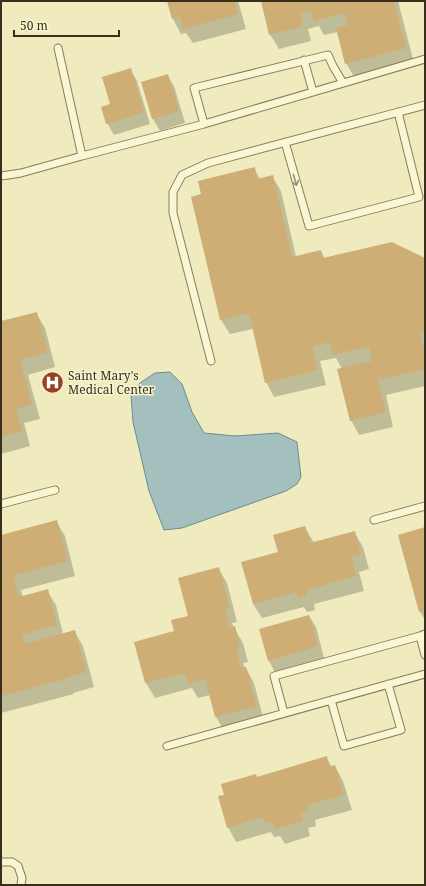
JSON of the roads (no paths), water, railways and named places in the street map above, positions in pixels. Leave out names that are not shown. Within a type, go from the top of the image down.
[{"type":"lane","points":[[58,48],[82,156]]},
{"type":"lane","points":[[204,124],[194,88],[328,54],[343,83]]},
{"type":"lane","points":[[1,176],[21,173],[204,124],[425,59]]},
{"type":"lane","points":[[304,60],[313,92]]},
{"type":"lane","points":[[211,361],[173,213],[173,192],[182,175],[208,162],[425,104]]},
{"type":"lane","points":[[285,142],[309,226],[419,197],[398,112]]},
{"type":"lane","points":[[1,504],[55,490]]},
{"type":"lane","points":[[374,520],[425,506]]},
{"type":"lane","points":[[284,713],[274,676],[422,635],[425,655]]},
{"type":"lane","points":[[168,746],[425,674]]},
{"type":"lane","points":[[331,700],[344,746],[401,730],[388,684]]},
{"type":"lane","points":[[1,862],[12,862],[18,866],[22,878],[21,885]]},
{"type":"water","points":[[170,372],[182,384],[192,412],[204,433],[235,436],[278,433],[297,442],[301,477],[297,484],[286,491],[182,528],[164,530],[149,491],[133,422],[131,395],[140,383],[155,373]]},
{"type":"place","name":"Saint Mary's Medical Center","points":[[52,382]]}]
